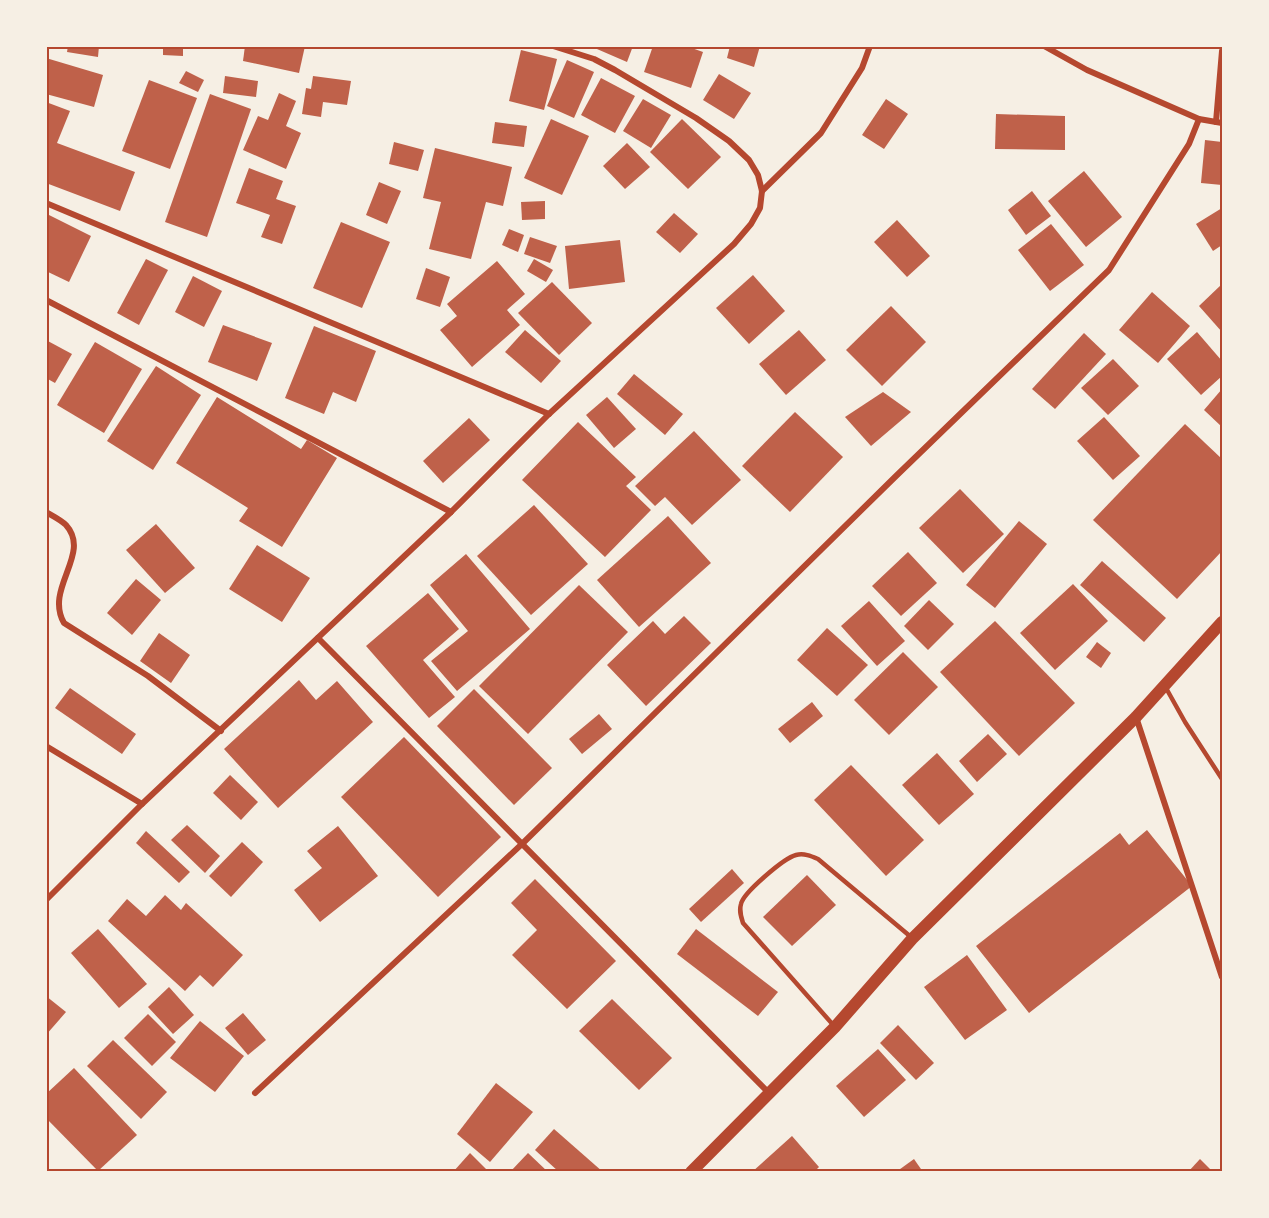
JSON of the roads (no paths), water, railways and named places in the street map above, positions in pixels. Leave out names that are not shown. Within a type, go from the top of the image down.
[{"type":"main road","points":[[691,1172],[835,1027],[912,939],[1136,717],[1222,622]]},
{"type":"street","points":[[46,900],[142,804],[451,512],[549,414],[734,244],[751,224],[760,208],[762,191],[758,175],[749,160],[729,141],[696,118],[594,59],[553,46]]},
{"type":"street","points":[[762,191],[821,133],[862,68],[870,46]]},
{"type":"street","points":[[1044,46],[1088,70],[1199,119],[1219,122],[1222,51]]},
{"type":"street","points":[[255,1093],[523,843],[1109,270],[1189,144],[1199,119]]},
{"type":"street","points":[[46,204],[549,414]]},
{"type":"street","points":[[46,300],[451,512]]},
{"type":"street","points":[[46,512],[65,524],[73,535],[74,554],[60,590],[58,604],[64,623],[148,676],[221,731]]},
{"type":"street","points":[[318,638],[770,1094]]},
{"type":"street","points":[[1136,717],[1222,977]]},
{"type":"street","points":[[46,746],[142,804]]},
{"type":"lane","points":[[1165,686],[1185,722],[1222,778]]},
{"type":"lane","points":[[835,1027],[743,923],[741,904],[744,895],[788,858],[797,854],[807,854],[818,859],[912,939]]}]
